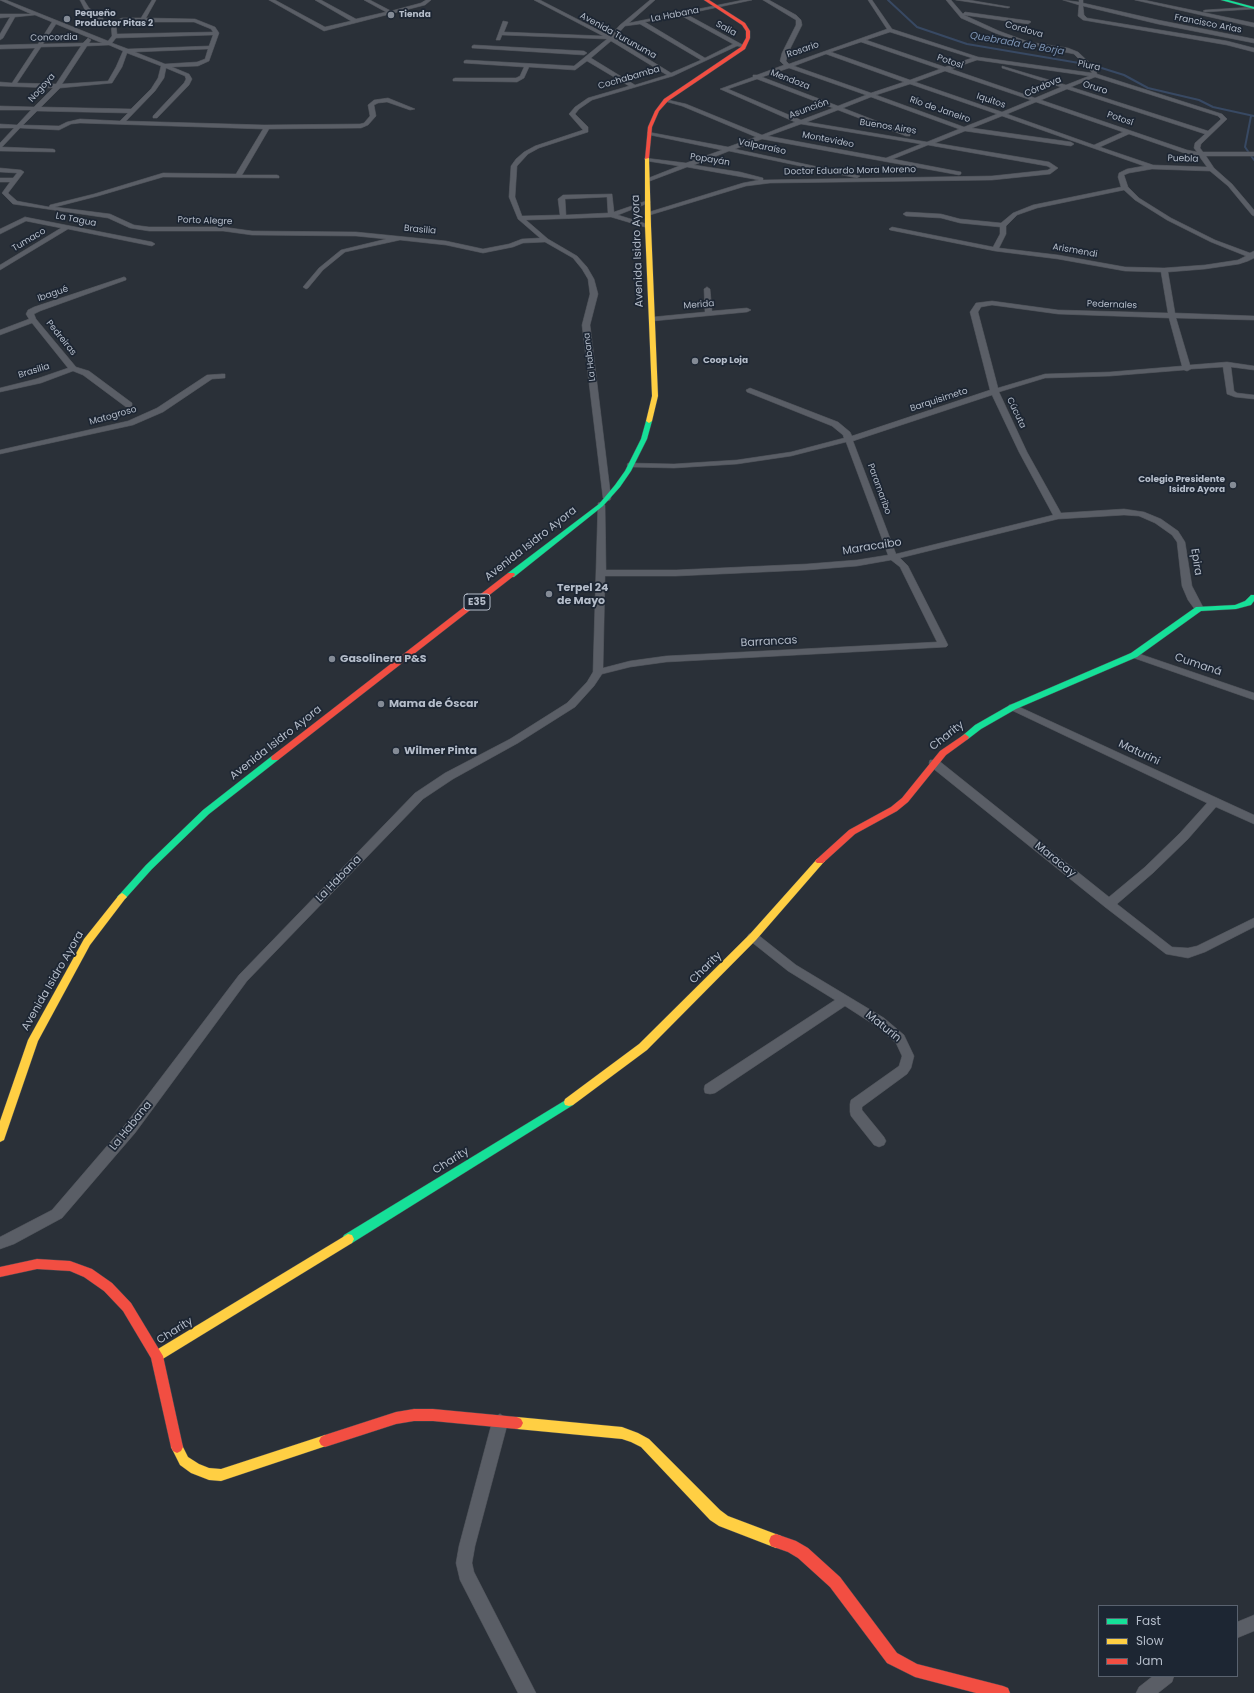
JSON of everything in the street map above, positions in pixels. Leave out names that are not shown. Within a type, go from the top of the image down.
[{"type":"main road","points":[[706,0],[744,24],[748,34],[740,46]]},
{"type":"main road","points":[[1223,0],[1254,8]]},
{"type":"main road","points":[[1243,0],[1254,2]]},
{"type":"main road","name":"Avenida Isidro Ayora","points":[[0,1137],[33,1040],[58,993],[87,942],[119,900],[149,867],[206,812],[604,502],[618,486],[631,465],[644,439],[651,416],[654,396],[653,319],[648,226],[647,159],[653,119],[666,100],[740,46]]},
{"type":"main road","points":[[1199,609],[1236,607],[1252,602]]},
{"type":"main road","name":"Charity","points":[[157,1356],[559,1109],[643,1047],[754,937],[827,853],[852,832],[894,809],[906,800],[943,753],[978,727],[1013,707],[1134,655],[1199,609]]},
{"type":"main road","points":[[0,1272],[37,1264],[70,1266],[88,1273],[108,1287],[127,1307],[157,1356],[178,1450],[184,1461],[195,1469],[209,1474],[221,1475],[396,1418],[414,1415],[433,1415],[622,1433],[645,1443],[714,1515],[724,1521],[791,1546],[803,1553],[836,1582],[892,1658],[915,1670],[1003,1693]]},
{"type":"street","points":[[2,0],[186,75],[189,79],[187,84],[155,116]]},
{"type":"street","points":[[82,0],[87,9],[101,20]]},
{"type":"street","points":[[143,19],[154,0]]},
{"type":"street","points":[[271,0],[324,29],[423,4],[429,0]]},
{"type":"street","points":[[316,0],[355,21]]},
{"type":"street","points":[[366,0],[390,12]]},
{"type":"street","points":[[414,0],[423,4]]},
{"type":"street","name":"Avenida Turunuma","points":[[536,0],[545,6],[610,38],[671,75]]},
{"type":"street","name":"La Habana","points":[[528,66],[575,68],[588,59],[622,26],[653,0]]},
{"type":"street","name":"La Habana","points":[[622,26],[750,0]]},
{"type":"street","points":[[765,0],[794,16],[798,20],[799,25],[785,53],[783,61],[787,65]]},
{"type":"street","points":[[870,0],[890,30]]},
{"type":"street","name":"Cordova","points":[[948,0],[963,17],[972,22],[1028,43],[1068,50],[1076,53],[1093,69],[1095,75]]},
{"type":"street","points":[[958,0],[1008,7],[1013,11]]},
{"type":"street","points":[[1008,0],[1008,7]]},
{"type":"street","name":"Francisco Arias","points":[[1065,0],[1081,2],[1158,22],[1254,41]]},
{"type":"street","points":[[1136,0],[1254,25]]},
{"type":"street","points":[[1081,2],[1082,18],[1149,31],[1227,43],[1254,50]]},
{"type":"street","points":[[1192,12],[1254,8]]},
{"type":"street","points":[[959,13],[1028,22],[1018,14]]},
{"type":"street","name":"Salia","points":[[681,14],[740,46]]},
{"type":"street","points":[[0,38],[14,15]]},
{"type":"street","points":[[0,16],[38,15]]},
{"type":"street","points":[[115,36],[113,24],[122,20],[182,20],[208,25],[214,28],[216,33],[207,60],[198,64],[164,66]]},
{"type":"street","points":[[14,84],[55,22]]},
{"type":"street","points":[[494,48],[505,22]]},
{"type":"street","points":[[641,22],[705,60]]},
{"type":"street","name":"Rosario","points":[[723,89],[787,65],[890,30]]},
{"type":"street","name":"Piura","points":[[890,30],[977,58],[1095,75],[1224,117],[1208,133]]},
{"type":"street","points":[[108,44],[115,36],[216,33]]},
{"type":"street","points":[[501,33],[570,44],[584,53]]},
{"type":"street","name":"Nogoya","points":[[0,147],[58,86],[91,36]]},
{"type":"street","points":[[474,47],[494,48],[570,44],[610,38]]},
{"type":"street","name":"Potosi","points":[[860,40],[1035,100]]},
{"type":"street","name":"Concordia","points":[[0,46],[108,44]]},
{"type":"street","name":"Cochabamba","points":[[512,179],[514,166],[526,153],[537,147],[586,131],[586,128],[572,114],[577,108],[595,97],[634,88],[671,75],[740,46]]},
{"type":"street","points":[[125,51],[212,47]]},
{"type":"street","points":[[0,84],[58,86],[108,83],[119,67],[125,51]]},
{"type":"street","name":"Iquitos","points":[[825,52],[1152,167]]},
{"type":"street","name":"Asunción","points":[[648,180],[872,95],[977,58]]},
{"type":"street","name":"Oruro","points":[[977,58],[1065,88],[1208,133]]},
{"type":"street","points":[[588,59],[634,88]]},
{"type":"street","points":[[456,80],[517,80],[522,77],[528,66],[466,62]]},
{"type":"street","name":"Río de Janeiro","points":[[787,65],[964,129],[1094,147]]},
{"type":"street","points":[[121,123],[153,90],[161,78],[164,66]]},
{"type":"street","name":"Córdova","points":[[886,160],[1003,114],[1095,75]]},
{"type":"street","name":"Mendoza","points":[[756,76],[931,143]]},
{"type":"street","name":"Buenos Aires","points":[[723,89],[800,122],[1049,164],[1055,168]]},
{"type":"street","points":[[0,126],[59,128],[73,121],[267,127],[363,126],[373,115],[371,105],[380,100],[388,100],[412,109]]},
{"type":"street","name":"Montevideo","points":[[666,100],[684,105],[762,137],[934,170],[992,178]]},
{"type":"street","name":"Potosí","points":[[1035,100],[1180,150],[1200,154]]},
{"type":"street","points":[[0,108],[134,111]]},
{"type":"street","points":[[238,176],[267,127]]},
{"type":"street","points":[[1094,147],[1129,132]]},
{"type":"street","name":"Valparaíso","points":[[650,133],[871,180]]},
{"type":"street","points":[[1208,133],[1198,143],[1196,148],[1212,169],[1254,214]]},
{"type":"street","points":[[0,147],[52,151]]},
{"type":"street","name":"Puebla","points":[[1200,154],[1254,154]]},
{"type":"street","name":"Popayán","points":[[647,159],[740,174],[770,181]]},
{"type":"street","points":[[1152,167],[1135,169],[1121,174],[1125,188],[1137,199],[1169,220],[1213,241],[1253,255]]},
{"type":"street","name":"Puebla","points":[[1152,167],[1212,169]]},
{"type":"street","name":"Doctor Eduardo Mora Moreno","points":[[648,214],[728,188],[770,181],[992,178],[1050,172],[1055,168]]},
{"type":"street","points":[[0,170],[18,170],[21,172],[14,180],[0,180]]},
{"type":"street","points":[[38,208],[78,200],[163,174],[277,177]]},
{"type":"street","name":"La Habana","points":[[0,1242],[9,1240],[57,1214],[130,1129],[243,978],[419,796],[450,776],[514,741],[571,704],[591,684],[598,672],[604,502],[586,324],[594,294],[591,279],[575,258],[546,240],[520,218],[512,197],[512,179]]},
{"type":"street","name":"Porto Alegre","points":[[14,180],[5,193],[15,203],[38,208],[110,216],[132,227],[149,229],[223,229],[252,233],[356,234],[400,238]]},
{"type":"street","points":[[906,214],[941,216],[975,223],[1003,225],[1015,214],[1035,206],[1125,188]]},
{"type":"street","points":[[563,216],[562,198],[608,195],[610,196],[611,215]]},
{"type":"street","points":[[611,215],[648,202]]},
{"type":"street","points":[[520,218],[611,215],[648,226]]},
{"type":"street","name":"La Tagua","points":[[0,232],[24,219],[152,244]]},
{"type":"street","points":[[995,249],[1003,234],[1003,225]]},
{"type":"street","name":"Tumaco","points":[[0,268],[67,227]]},
{"type":"street","name":"Arismendi","points":[[892,229],[995,249],[1058,257],[1125,269],[1164,270],[1239,262],[1253,255]]},
{"type":"street","name":"Brasilia","points":[[306,287],[321,269],[343,251],[400,238],[446,243],[483,251],[511,246],[522,241],[546,240]]},
{"type":"street","points":[[1164,270],[1172,316],[1187,369]]},
{"type":"street","name":"Ibagué","points":[[33,320],[30,314],[36,309],[124,279]]},
{"type":"street","points":[[707,289],[709,313]]},
{"type":"street","name":"Pedernales","points":[[974,312],[979,306],[992,303],[1058,312],[1254,318]]},
{"type":"street","name":"Merida","points":[[653,319],[748,310]]},
{"type":"street","name":"Cúcuta","points":[[974,312],[995,392],[1023,452],[1058,516]]},
{"type":"street","points":[[0,332],[33,320]]},
{"type":"street","name":"Pedreiras","points":[[33,320],[73,370]]},
{"type":"street","points":[[1227,364],[1230,392],[1235,395],[1254,397]]},
{"type":"street","name":"Barquisimeto","points":[[631,465],[674,466],[751,461],[791,454],[850,439],[1045,376],[1110,374],[1187,369],[1227,364],[1254,368]]},
{"type":"street","points":[[73,370],[86,373],[128,405]]},
{"type":"street","name":"Brasilia","points":[[0,390],[38,382],[73,370]]},
{"type":"street","name":"Matogroso","points":[[0,452],[130,423],[160,410],[210,377],[222,376]]},
{"type":"street","name":"Paramaribo","points":[[750,390],[835,424],[847,434],[893,557],[904,566],[943,645]]},
{"type":"street","name":"Maracaibo","points":[[601,573],[676,573],[807,567],[857,563],[893,557],[1058,516],[1107,512],[1141,514]]},
{"type":"street","name":"Epira","points":[[1141,514],[1167,526],[1175,533],[1181,542],[1187,586],[1199,609]]},
{"type":"street","name":"Barrancas","points":[[598,672],[630,664],[666,659],[943,645]]},
{"type":"street","name":"Cumaná","points":[[1134,655],[1254,697]]},
{"type":"street","name":"Maturini","points":[[1013,707],[1254,820]]},
{"type":"street","name":"Maracay","points":[[934,763],[1163,947],[1180,953],[1188,953],[1201,949],[1254,922]]},
{"type":"street","points":[[1109,904],[1149,870],[1184,836],[1214,802]]},
{"type":"street","name":"Maturín","points":[[754,937],[792,968],[880,1022],[900,1039],[908,1056],[907,1064],[903,1070],[856,1104],[856,1112],[879,1141]]},
{"type":"street","points":[[710,1089],[845,1000]]},
{"type":"street","points":[[500,1422],[467,1546],[464,1563],[466,1574],[527,1693]]},
{"type":"street","points":[[1238,1630],[1254,1623]]},
{"type":"street","points":[[1146,1693],[1165,1677]]},
{"type":"waterway","name":"Quebrada de Borja","points":[[888,0],[917,27],[967,44],[1085,64]]},
{"type":"waterway","name":"Quebrada de Borja","points":[[1092,65],[1124,75],[1148,88],[1199,100],[1213,107],[1254,116]]},
{"type":"waterway","points":[[1251,116],[1245,147],[1254,160]]},
{"type":"traffic: fast","points":[[1223,0],[1254,8]]},
{"type":"traffic: fast","points":[[511,575],[601,505],[618,486],[628,471],[644,439],[649,421]]},
{"type":"traffic: fast","points":[[965,737],[978,727],[1013,707],[1134,655],[1199,609],[1236,607],[1248,603],[1254,597]]},
{"type":"traffic: fast","points":[[122,897],[149,867],[206,812],[275,758]]},
{"type":"traffic: fast","points":[[348,1239],[569,1102]]},
{"type":"traffic: slow","points":[[647,158],[648,226],[655,396],[649,421]]},
{"type":"traffic: slow","points":[[569,1102],[643,1047],[753,937],[820,861]]},
{"type":"traffic: slow","points":[[0,1137],[33,1040],[87,942],[122,897]]},
{"type":"traffic: slow","points":[[157,1356],[348,1239]]},
{"type":"traffic: slow","points":[[517,1423],[622,1433],[634,1437],[645,1443],[715,1515],[724,1521],[776,1541]]},
{"type":"traffic: slow","points":[[177,1447],[184,1461],[195,1469],[209,1474],[221,1475],[325,1441]]},
{"type":"traffic: jam","points":[[647,158],[650,127],[657,111],[666,100],[743,48],[748,38],[748,31],[744,24],[706,0]]},
{"type":"traffic: jam","points":[[275,758],[511,575]]},
{"type":"traffic: jam","points":[[820,861],[852,832],[894,809],[905,800],[943,753],[965,737]]},
{"type":"traffic: jam","points":[[0,1272],[37,1264],[70,1266],[88,1273],[108,1287],[127,1307],[157,1356],[177,1447]]},
{"type":"traffic: jam","points":[[325,1441],[396,1418],[414,1415],[433,1415],[517,1423]]},
{"type":"traffic: jam","points":[[776,1541],[791,1546],[803,1553],[835,1582],[892,1658],[915,1670],[1003,1693]]},
{"type":"place","name":"Tienda","points":[[391,15]]},
{"type":"place","name":"Pequeño Productor Pitas 2","points":[[67,19]]},
{"type":"place","name":"Coop Loja","points":[[695,361]]},
{"type":"place","name":"Colegio Presidente Isidro Ayora","points":[[1233,485]]},
{"type":"place","name":"Terpel 24 de Mayo","points":[[549,594]]},
{"type":"place","name":"Gasolinera P&S","points":[[332,659]]},
{"type":"place","name":"Mama de Óscar","points":[[381,704]]},
{"type":"place","name":"Wilmer Pinta","points":[[396,751]]}]
